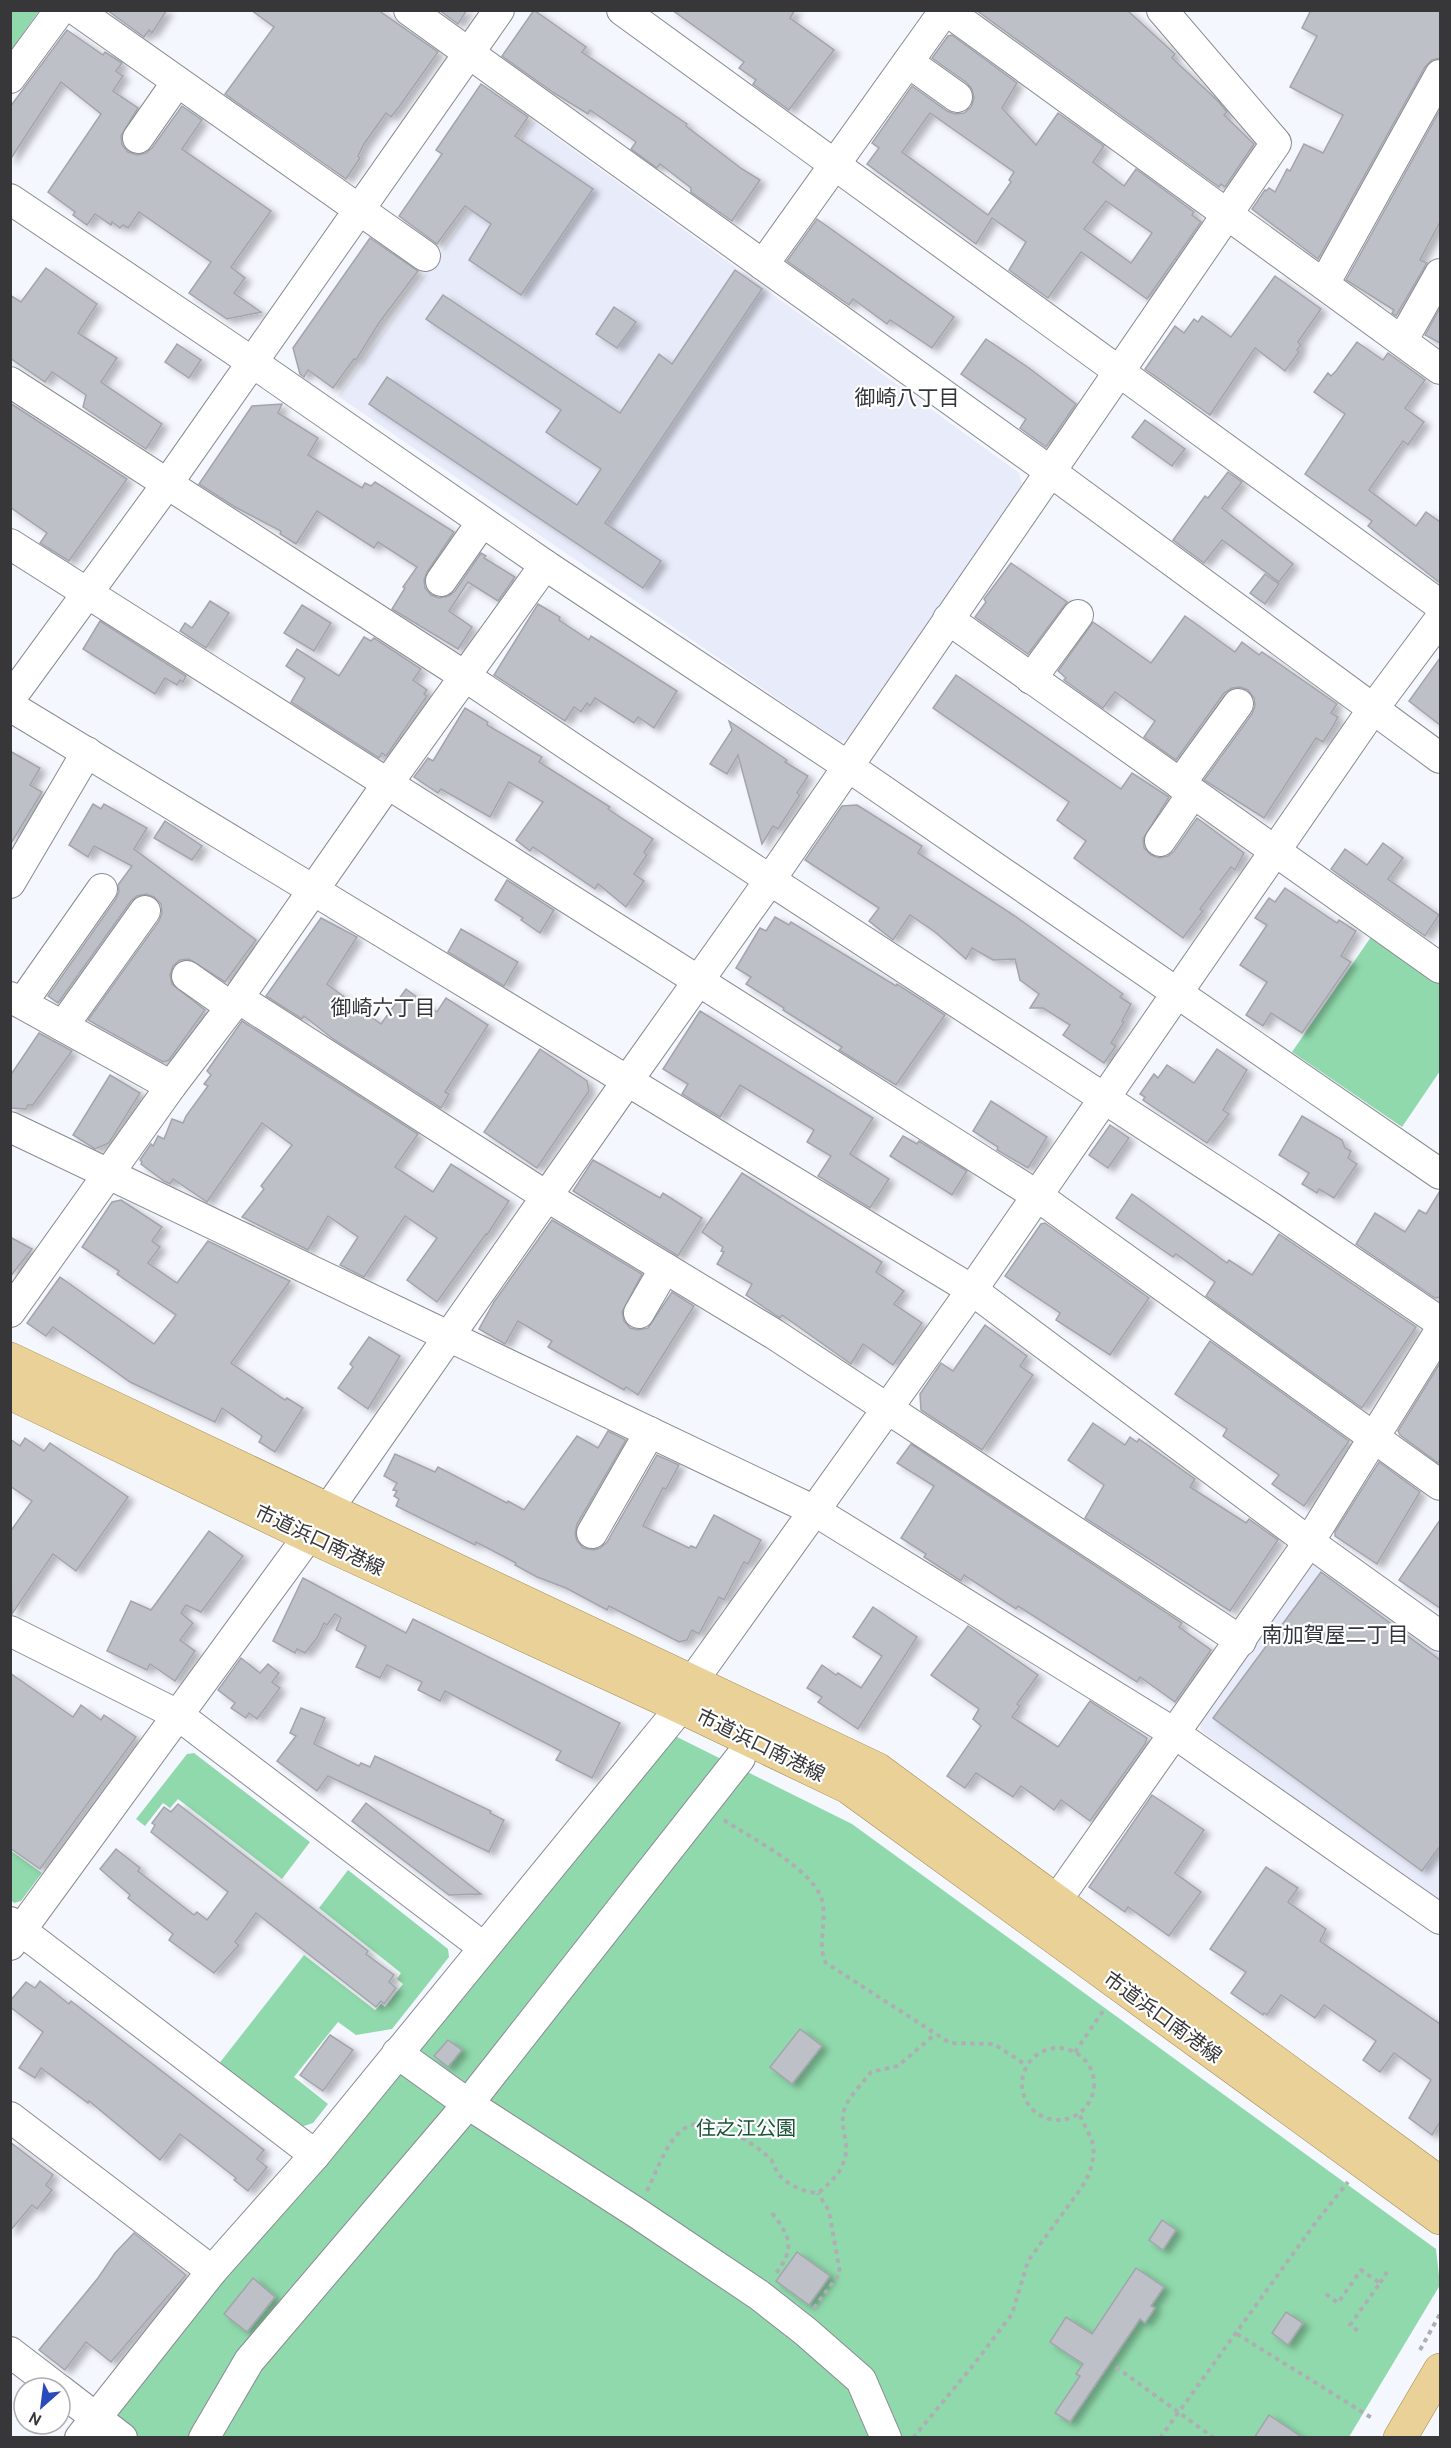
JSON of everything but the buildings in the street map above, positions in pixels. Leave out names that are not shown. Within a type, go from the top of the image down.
[{"type":"main road","name":"市道浜口南港線","points":[[10,1359],[329,1508],[687,1695],[848,1787],[1047,1914],[1440,2183]]},
{"type":"main road","name":"市道浜口南港線","points":[[10,1393],[309,1536],[687,1695]]},
{"type":"main road","name":"市道浜口南港線","points":[[1047,1914],[1362,2161],[1440,2218]]},
{"type":"main road","points":[[1400,2438],[1429,2362]]},
{"type":"street","points":[[10,78],[60,10]]},
{"type":"street","points":[[76,10],[425,256]]},
{"type":"street","points":[[409,10],[1051,472],[1440,758]]},
{"type":"street","points":[[10,699],[166,484],[499,10]]},
{"type":"street","points":[[622,10],[1440,605]]},
{"type":"street","points":[[763,265],[946,10],[1440,369]]},
{"type":"street","points":[[315,2155],[14,1932],[178,1715],[329,1508],[627,1080],[849,767],[948,619],[1276,143],[1162,10]]},
{"type":"street","points":[[908,62],[957,97]]},
{"type":"street","points":[[1324,284],[1440,75]]},
{"type":"street","points":[[138,138],[177,82]]},
{"type":"street","points":[[10,200],[252,362],[545,565],[849,767],[1440,1174]]},
{"type":"street","points":[[1402,341],[1440,274]]},
{"type":"street","points":[[10,382],[466,677],[770,880],[1272,1208],[1440,1322]]},
{"type":"street","points":[[441,581],[482,522]]},
{"type":"street","points":[[10,544],[1036,1195],[1440,1483]]},
{"type":"street","points":[[10,1312],[171,1086],[235,1002],[388,783],[545,565]]},
{"type":"street","points":[[1031,679],[1078,615]]},
{"type":"street","points":[[948,619],[1440,968]]},
{"type":"street","points":[[72,2402],[100,2429],[212,2271],[315,2155],[687,1695],[886,1409],[972,1290],[1373,710],[1440,619]]},
{"type":"street","points":[[1160,841],[1187,789],[1238,704]]},
{"type":"street","points":[[10,706],[972,1290],[1308,1542],[1440,1636]]},
{"type":"street","points":[[10,883],[87,752]]},
{"type":"street","points":[[102,889],[16,1000],[171,1086]]},
{"type":"street","points":[[63,1026],[145,911]]},
{"type":"street","points":[[187,976],[235,1002],[546,1196],[774,1334],[1241,1641]]},
{"type":"street","points":[[10,1127],[815,1511],[1174,1733],[1440,1919]]},
{"type":"street","points":[[639,1313],[665,1268]]},
{"type":"street","points":[[1047,1914],[1241,1641],[1308,1542],[1440,1331]]},
{"type":"street","points":[[592,1533],[650,1432]]},
{"type":"street","points":[[10,1631],[178,1715],[483,1947]]},
{"type":"street","points":[[204,2438],[249,2361],[468,2104],[700,1805],[740,1758]]},
{"type":"street","points":[[397,2053],[468,2104],[759,2295],[805,2331],[861,2380],[886,2438]]},
{"type":"street","points":[[10,2116],[212,2271]]},
{"type":"street","points":[[10,2352],[41,2376]]},
{"type":"path","points":[[700,1805],[795,1866],[812,1883],[823,1900],[825,1916],[821,1953],[826,1963],[910,2015],[950,2043],[994,2044],[1026,2066]]},
{"type":"path","points":[[1075,2052],[1108,2003]]},
{"type":"path","points":[[637,2213],[675,2136],[690,2123],[706,2123],[723,2127],[743,2138],[771,2161],[779,2175],[788,2183],[808,2192],[818,2193],[842,2169],[846,2157],[846,2142],[842,2129],[844,2108],[871,2072],[898,2066],[935,2034]]},
{"type":"path","points":[[1062,2048],[1075,2052],[1086,2061],[1093,2073],[1095,2085],[1093,2096],[1087,2107],[1066,2120],[1052,2120],[1038,2115],[1022,2093],[1021,2079],[1026,2066],[1035,2055],[1048,2049],[1062,2048]]},
{"type":"path","points":[[913,2438],[1012,2314],[1028,2260],[1090,2172],[1094,2154],[1092,2140],[1079,2114]]},
{"type":"path","points":[[1160,2438],[1362,2161]]},
{"type":"path","points":[[805,2331],[814,2308],[840,2273],[829,2211],[818,2193]]},
{"type":"path","points":[[759,2295],[784,2262],[789,2251],[788,2237],[772,2213]]},
{"type":"path","points":[[1326,2294],[1338,2302],[1361,2270],[1380,2283]]},
{"type":"path","points":[[1361,2333],[1350,2325],[1387,2272]]},
{"type":"path","points":[[1429,2362],[1440,2314]]},
{"type":"path","points":[[1237,2334],[1372,2418]]},
{"type":"path","points":[[1116,2367],[1214,2438]]},
{"type":"shaded area","points":[[534,121],[1019,473],[1022,486],[850,737],[840,742],[338,396]]},
{"type":"shaded area","points":[[1317,1564],[1440,1649],[1440,1904],[1201,1731],[1199,1717],[1306,1565]]},
{"type":"green space","points":[[10,11],[39,11],[11,50]]},
{"type":"green space","points":[[1373,934],[1440,981],[1440,1071],[1402,1127],[1292,1052]]},
{"type":"green space","name":"住之江公園","points":[[671,1734],[852,1824],[1436,2249],[1440,2285],[1349,2437],[94,2438]]},
{"type":"green space","points":[[194,1753],[310,1842],[282,1879],[178,1799],[170,1808],[163,1803],[145,1826],[136,1819],[187,1754]]},
{"type":"green space","points":[[10,1850],[42,1873],[21,1901],[14,1903],[11,1900]]},
{"type":"green space","points":[[348,1870],[448,1949],[449,1957],[392,2029],[356,2035],[338,2022],[294,2077],[328,2104],[313,2123],[298,2128],[218,2065],[304,1955],[375,2010],[381,2004],[385,2007],[403,1984],[397,1979],[401,1973],[319,1908]]},
{"type":"district","name":"御崎八丁目","points":[[907,397]]},
{"type":"district","name":"御崎六丁目","points":[[383,1007]]},
{"type":"district","name":"南加賀屋二丁目","points":[[1335,1634]]}]
